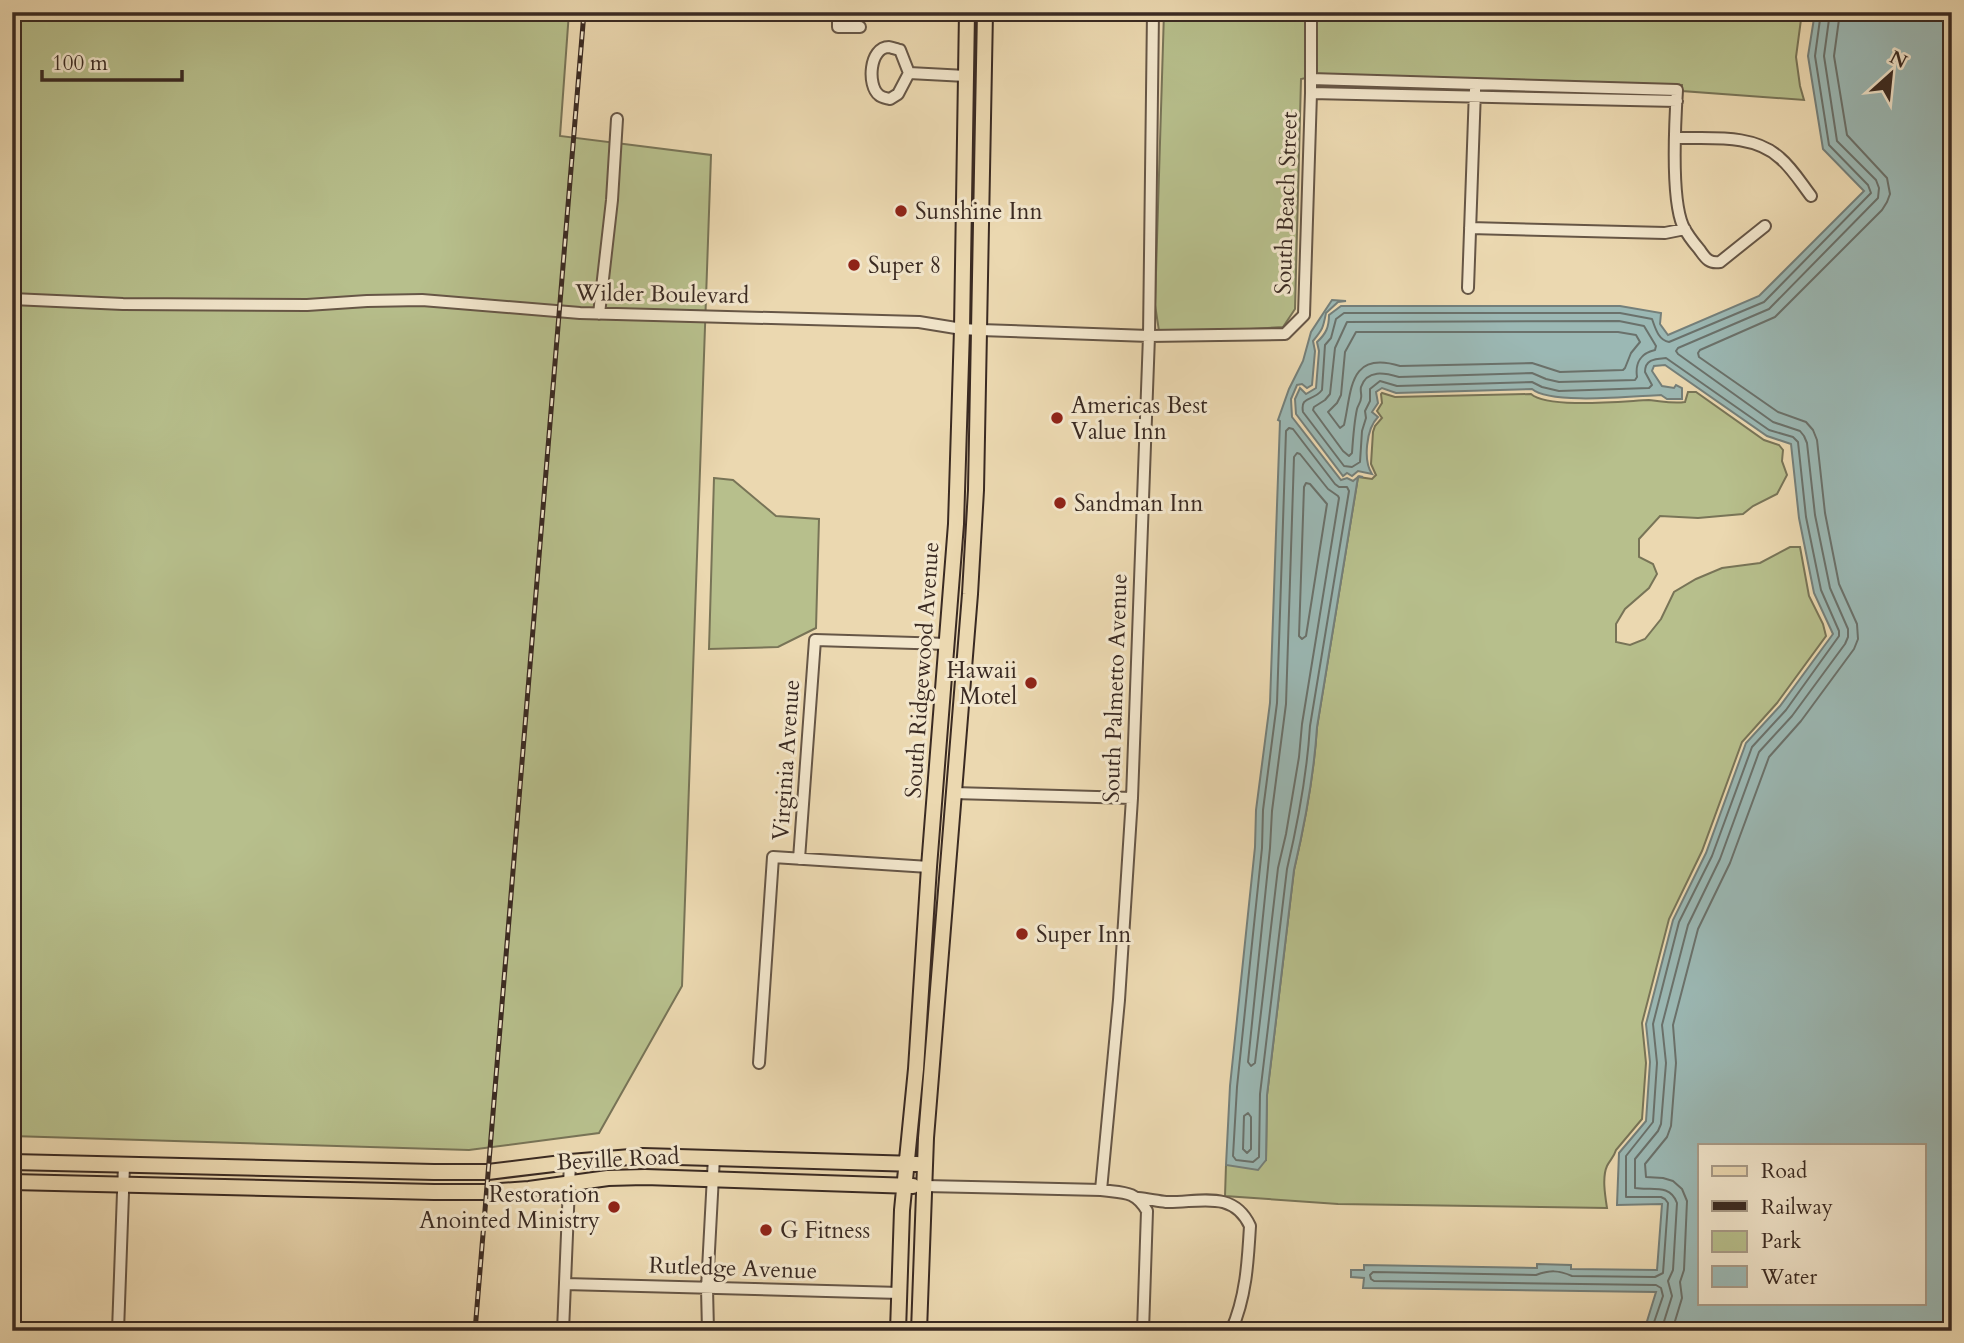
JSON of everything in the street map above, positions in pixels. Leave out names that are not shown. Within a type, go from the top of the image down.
[{"type":"main road","name":"South Ridgewood Avenue","points":[[898,1331],[902,1210],[908,1163],[948,644],[959,454],[967,12]]},
{"type":"main road","name":"South Ridgewood Avenue","points":[[919,1331],[925,1164],[976,490],[985,12]]},
{"type":"main road","points":[[948,644],[956,654],[963,683]]},
{"type":"main road","points":[[929,872],[936,910],[943,918]]},
{"type":"main road","name":"Beville Road","points":[[12,1162],[434,1172],[488,1172],[643,1156],[925,1164]]},
{"type":"main road","name":"Beville Road","points":[[12,1182],[434,1192],[529,1189],[569,1182],[642,1177],[925,1186]]},
{"type":"street","points":[[838,12],[838,27],[860,27]]},
{"type":"street","name":"South Palmetto Avenue","points":[[1101,1190],[1119,1000],[1132,798],[1149,336],[1153,12]]},
{"type":"street","name":"South Beach Street","points":[[1304,315],[1311,12]]},
{"type":"street","points":[[889,47],[900,50],[909,73],[898,94],[890,99],[881,97],[874,89],[872,64],[881,49],[889,47]]},
{"type":"street","points":[[909,73],[966,76]]},
{"type":"street","name":"South Beach Street","points":[[1311,79],[1475,90],[1677,95],[1675,138],[1678,206],[1685,229],[1708,261],[1713,263],[1720,262],[1765,226]]},
{"type":"street","points":[[1468,288],[1475,90]]},
{"type":"street","name":"South Beach Street","points":[[1311,93],[1475,90]]},
{"type":"street","points":[[599,314],[612,200],[617,118]]},
{"type":"street","points":[[1675,138],[1736,140],[1760,144],[1781,158],[1811,196]]},
{"type":"street","points":[[1470,228],[1665,233],[1685,229]]},
{"type":"street","name":"Wilder Boulevard","points":[[12,299],[123,304],[307,305],[422,300],[599,314],[919,323],[962,329],[1149,336],[1286,334],[1304,315]]},
{"type":"street","name":"Virginia Avenue","points":[[759,1063],[773,857],[799,859],[815,640],[948,644]]},
{"type":"street","points":[[953,793],[1132,798]]},
{"type":"street","points":[[799,859],[929,872]]},
{"type":"street","points":[[708,1331],[707,1288],[715,1157]]},
{"type":"street","points":[[564,1331],[570,1162]]},
{"type":"street","points":[[118,1331],[124,1165]]},
{"type":"street","points":[[434,1172],[434,1192]]},
{"type":"street","name":"Beville Road","points":[[925,1186],[1101,1190]]},
{"type":"street","points":[[1101,1190],[1167,1202],[1199,1200],[1230,1203],[1237,1208],[1250,1226],[1244,1286],[1231,1331]]},
{"type":"street","points":[[1138,1198],[1147,1211],[1143,1331]]},
{"type":"street","name":"Rutledge Avenue","points":[[565,1284],[900,1293]]},
{"type":"green space","points":[[12,12],[569,12],[560,136],[711,155],[682,986],[599,1133],[469,1150],[12,1136]]},
{"type":"green space","points":[[1164,12],[1306,12],[1306,78],[1301,79],[1295,309],[1283,327],[1159,331],[1155,305]]},
{"type":"green space","points":[[1316,12],[1802,12],[1796,57],[1804,100],[1682,91],[1682,85],[1316,74]]},
{"type":"green space","points":[[1688,392],[1696,392],[1764,440],[1779,445],[1783,450],[1782,461],[1787,475],[1777,494],[1743,514],[1698,518],[1660,516],[1639,539],[1639,557],[1653,564],[1657,574],[1649,588],[1625,609],[1616,624],[1616,642],[1630,645],[1645,639],[1661,619],[1674,592],[1696,579],[1722,568],[1760,563],[1790,547],[1800,547],[1809,596],[1826,636],[1777,703],[1742,742],[1702,851],[1669,919],[1642,1023],[1646,1063],[1642,1119],[1616,1150],[1605,1170],[1607,1208],[1338,1204],[1225,1196],[1226,1165],[1266,1160],[1267,1095],[1294,870],[1314,763],[1317,727],[1358,477],[1372,479],[1376,475],[1371,464],[1373,432],[1382,418],[1377,411],[1382,403],[1381,394],[1395,397],[1531,394],[1540,399],[1569,403],[1649,400],[1676,403],[1685,402]]},
{"type":"green space","points":[[714,478],[733,480],[776,516],[819,519],[816,628],[778,647],[709,649]]},
{"type":"water","points":[[1815,12],[1952,12],[1952,1331],[1644,1331],[1656,1292],[1363,1288],[1364,1278],[1351,1277],[1351,1270],[1364,1270],[1364,1265],[1537,1268],[1537,1264],[1571,1265],[1571,1269],[1657,1270],[1662,1204],[1617,1205],[1619,1153],[1646,1121],[1650,1062],[1646,1024],[1673,920],[1706,853],[1746,743],[1780,706],[1833,634],[1814,593],[1799,518],[1791,444],[1767,436],[1665,365],[1654,366],[1652,371],[1662,386],[1674,388],[1676,385],[1682,388],[1682,399],[1667,399],[1661,395],[1556,397],[1532,389],[1396,393],[1382,388],[1376,392],[1378,403],[1372,412],[1378,417],[1371,429],[1367,445],[1367,461],[1372,474],[1358,471],[1352,476],[1347,473],[1343,476],[1296,414],[1295,399],[1300,388],[1306,394],[1316,388],[1319,351],[1317,342],[1326,330],[1329,315],[1341,306],[1620,306],[1661,313],[1660,324],[1668,335],[1759,296],[1864,191],[1823,149],[1808,56]]},
{"type":"water","points":[[1332,300],[1346,301],[1338,302],[1326,313],[1322,328],[1313,341],[1315,351],[1312,385],[1307,388],[1302,384],[1297,385],[1291,399],[1292,417],[1341,480],[1347,478],[1353,481],[1359,476],[1363,477],[1358,477],[1317,727],[1314,763],[1294,870],[1267,1095],[1266,1160],[1258,1170],[1226,1165],[1230,1086],[1255,847],[1256,810],[1270,703],[1278,420],[1303,361],[1311,332]]},
{"type":"railway","points":[[475,1331],[584,12]]},
{"type":"place","name":"Sunshine Inn","points":[[901,211]]},
{"type":"place","name":"Super 8","points":[[854,265]]},
{"type":"place","name":"Americas Best Value Inn","points":[[1057,418]]},
{"type":"place","name":"Sandman Inn","points":[[1060,503]]},
{"type":"place","name":"Hawaii Motel","points":[[1031,683]]},
{"type":"place","name":"Super Inn","points":[[1022,934]]},
{"type":"place","name":"Restoration Anointed Ministry","points":[[614,1207]]},
{"type":"place","name":"G Fitness","points":[[766,1230]]}]
